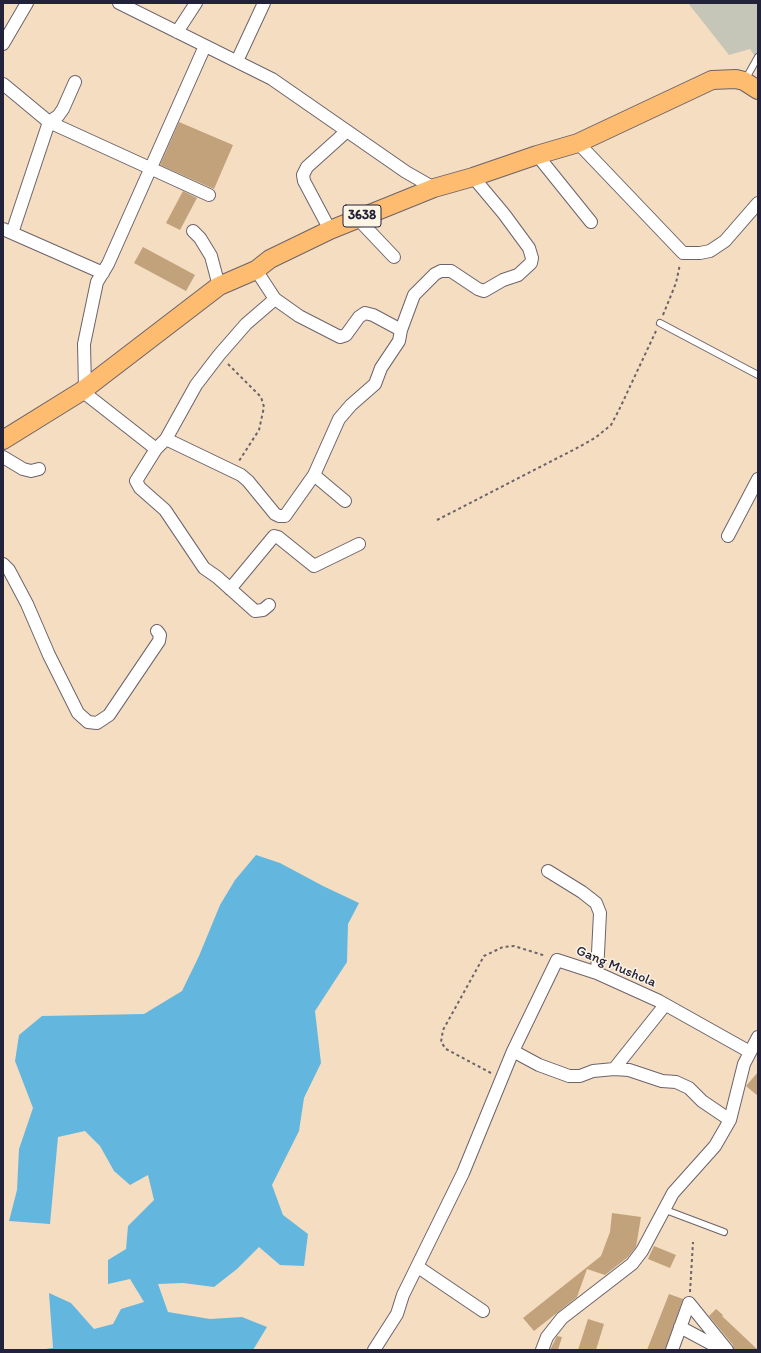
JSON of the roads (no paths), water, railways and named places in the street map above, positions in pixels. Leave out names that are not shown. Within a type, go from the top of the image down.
[{"type":"main road","name":"3638","points":[[3,440],[84,390],[219,286],[256,270],[270,259],[330,230],[434,188],[578,143],[712,80],[725,78],[751,86]]},
{"type":"street","points":[[3,44],[27,3]]},
{"type":"street","points":[[119,3],[237,61],[289,90],[406,172],[434,188]]},
{"type":"street","points":[[177,32],[196,3]]},
{"type":"street","points":[[237,61],[264,3]]},
{"type":"street","points":[[156,449],[84,390],[84,344],[95,288],[150,170],[205,46]]},
{"type":"street","points":[[75,82],[63,109],[58,116],[49,122],[7,231],[103,273]]},
{"type":"street","points":[[3,84],[49,122],[81,138],[110,149],[150,170],[209,195]]},
{"type":"street","points":[[330,230],[304,181],[303,175],[306,167],[347,131]]},
{"type":"street","points":[[578,143],[683,253],[700,254],[710,250],[725,240],[758,203]]},
{"type":"street","points":[[537,155],[591,222]]},
{"type":"street","points":[[166,439],[248,481],[275,514],[282,517],[285,516],[314,475],[339,419],[351,405],[375,384],[381,368],[399,341],[414,295],[434,274],[441,271],[451,271],[484,291],[503,280],[518,276],[531,263],[532,258],[529,248],[504,214],[473,177]]},
{"type":"street","points":[[358,218],[394,257]]},
{"type":"street","points":[[193,231],[200,238],[211,256],[219,286]]},
{"type":"street","points":[[256,270],[275,300],[299,316],[340,336],[346,335],[359,317],[365,313],[373,315],[402,330]]},
{"type":"street","points":[[269,605],[263,610],[255,610],[204,568],[165,510],[140,488],[136,481],[156,449],[166,439],[196,385],[219,355],[246,324],[275,300]]},
{"type":"street","points":[[3,457],[23,469],[31,471],[39,469]]},
{"type":"street","points":[[314,475],[345,501]]},
{"type":"street","points":[[728,536],[758,478]]},
{"type":"street","points":[[230,589],[274,536],[278,537],[314,566],[359,544]]},
{"type":"street","points":[[3,564],[8,570],[27,604],[49,655],[78,713],[88,722],[96,723],[109,715],[159,641],[160,635],[157,631]]},
{"type":"street","points":[[548,870],[596,903],[600,913],[597,973]]},
{"type":"street","name":"Gang Mushola","points":[[374,1350],[398,1314],[403,1295],[463,1173],[513,1051],[557,960],[597,973],[665,1005],[750,1052]]},
{"type":"street","points":[[614,1069],[665,1005]]},
{"type":"street","points":[[542,1350],[547,1336],[562,1318],[632,1264],[642,1251],[663,1209],[681,1182],[715,1146],[730,1120],[744,1064],[758,1037]]},
{"type":"street","points":[[513,1051],[539,1064],[569,1076],[580,1076],[593,1071],[614,1069],[640,1073],[662,1081],[676,1082],[684,1085],[702,1101],[730,1120]]},
{"type":"street","points":[[418,1267],[483,1311]]},
{"type":"street","points":[[672,1350],[689,1303],[727,1350]]},
{"type":"street","points":[[680,1327],[723,1350]]},
{"type":"lane","points":[[751,86],[758,57]]},
{"type":"lane","points":[[660,323],[758,375]]},
{"type":"lane","points":[[663,1209],[724,1232]]},
{"type":"water","points":[[256,855],[280,863],[359,903],[348,924],[347,962],[315,1011],[321,1063],[304,1098],[299,1131],[272,1185],[283,1215],[308,1234],[304,1266],[280,1265],[259,1247],[237,1269],[214,1287],[183,1283],[158,1284],[168,1312],[210,1319],[242,1317],[267,1327],[253,1350],[37,1350],[53,1348],[49,1293],[71,1303],[94,1329],[113,1324],[121,1309],[144,1302],[130,1279],[108,1284],[108,1260],[126,1249],[128,1226],[154,1200],[148,1175],[130,1185],[114,1171],[100,1146],[85,1131],[58,1137],[50,1224],[9,1221],[17,1190],[19,1149],[33,1108],[15,1061],[19,1035],[42,1016],[144,1014],[182,991],[199,956],[220,905],[235,880]]}]
